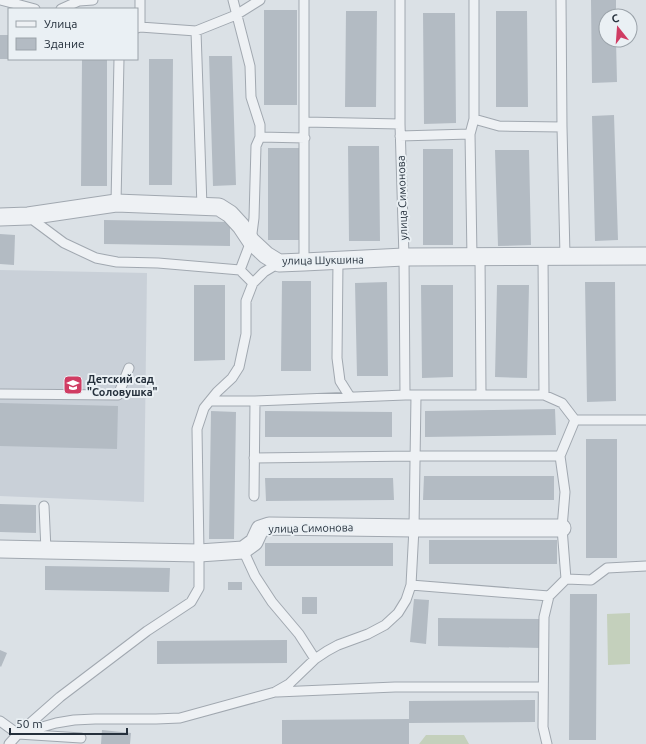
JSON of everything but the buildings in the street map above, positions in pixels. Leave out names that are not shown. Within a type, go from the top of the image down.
[{"type":"street","name":"улица Шукшина","points":[[0,217],[28,216],[116,203],[220,207],[230,214],[241,226],[251,242],[266,255],[279,262],[338,261],[404,257],[646,256]]},
{"type":"street","name":"улица Симонова","points":[[243,550],[254,542],[260,529],[269,526],[562,528]]},
{"type":"street","points":[[0,549],[199,553],[243,550]]},
{"type":"lane","points":[[1,0],[10,1],[32,8]]},
{"type":"lane","points":[[63,8],[78,1],[94,0]]},
{"type":"lane","points":[[140,0],[138,28],[196,31],[236,15],[260,0]]},
{"type":"lane","points":[[233,0],[250,66],[251,97],[260,125],[260,136],[256,146],[254,218],[251,242],[240,270]]},
{"type":"lane","points":[[304,0],[304,262]]},
{"type":"lane","name":"улица Симонова","points":[[400,0],[400,136],[404,257],[405,395]]},
{"type":"lane","points":[[474,0],[474,119],[470,134],[481,395]]},
{"type":"lane","points":[[561,0],[565,256]]},
{"type":"lane","points":[[196,31],[202,207]]},
{"type":"lane","points":[[116,203],[119,60]]},
{"type":"lane","points":[[474,119],[500,126],[562,127]]},
{"type":"lane","points":[[305,122],[400,124]]},
{"type":"lane","points":[[400,136],[470,134]]},
{"type":"lane","points":[[260,136],[305,138]]},
{"type":"lane","points":[[28,216],[64,243],[96,258],[117,262],[158,263],[240,270],[253,283]]},
{"type":"lane","points":[[543,256],[544,395]]},
{"type":"lane","points":[[338,261],[337,358],[340,381],[350,397]]},
{"type":"lane","points":[[9,744],[18,734],[60,697],[146,631],[191,602],[199,588],[197,428],[204,408],[232,378],[239,367],[246,334],[246,300],[253,283],[264,272],[279,262]]},
{"type":"lane","points":[[0,394],[118,395],[129,368]]},
{"type":"lane","points":[[210,400],[255,401],[405,395],[544,395],[562,403],[575,420]]},
{"type":"lane","points":[[275,692],[289,684],[315,659],[338,645],[368,634],[384,625],[398,612],[406,600],[412,585],[416,396]]},
{"type":"lane","points":[[254,496],[255,401]]},
{"type":"lane","points":[[575,420],[646,420]]},
{"type":"lane","points":[[566,579],[562,528],[565,492],[560,456],[575,420]]},
{"type":"lane","points":[[254,458],[560,456]]},
{"type":"lane","points":[[44,506],[46,550]]},
{"type":"lane","points":[[243,550],[255,576],[272,602],[299,634],[315,659]]},
{"type":"lane","points":[[547,744],[543,728],[543,688],[544,617],[549,596],[566,579],[591,580],[607,568],[646,566]]},
{"type":"lane","points":[[412,585],[549,596]]},
{"type":"lane","points":[[18,734],[40,727],[74,720],[180,718],[275,692],[395,687],[543,688]]},
{"type":"lane","points":[[0,721],[18,734],[81,738]]},
{"type":"shaded area","name":"Детский сад \"Соловушка\"","points":[[0,270],[147,273],[144,502],[0,496]]},
{"type":"green space","points":[[630,613],[630,664],[608,665],[607,614]]},
{"type":"green space","points":[[426,735],[464,735],[469,744],[419,744]]},
{"type":"place","name":"Детский сад \"Соловушка\"","points":[[73,385]]}]
